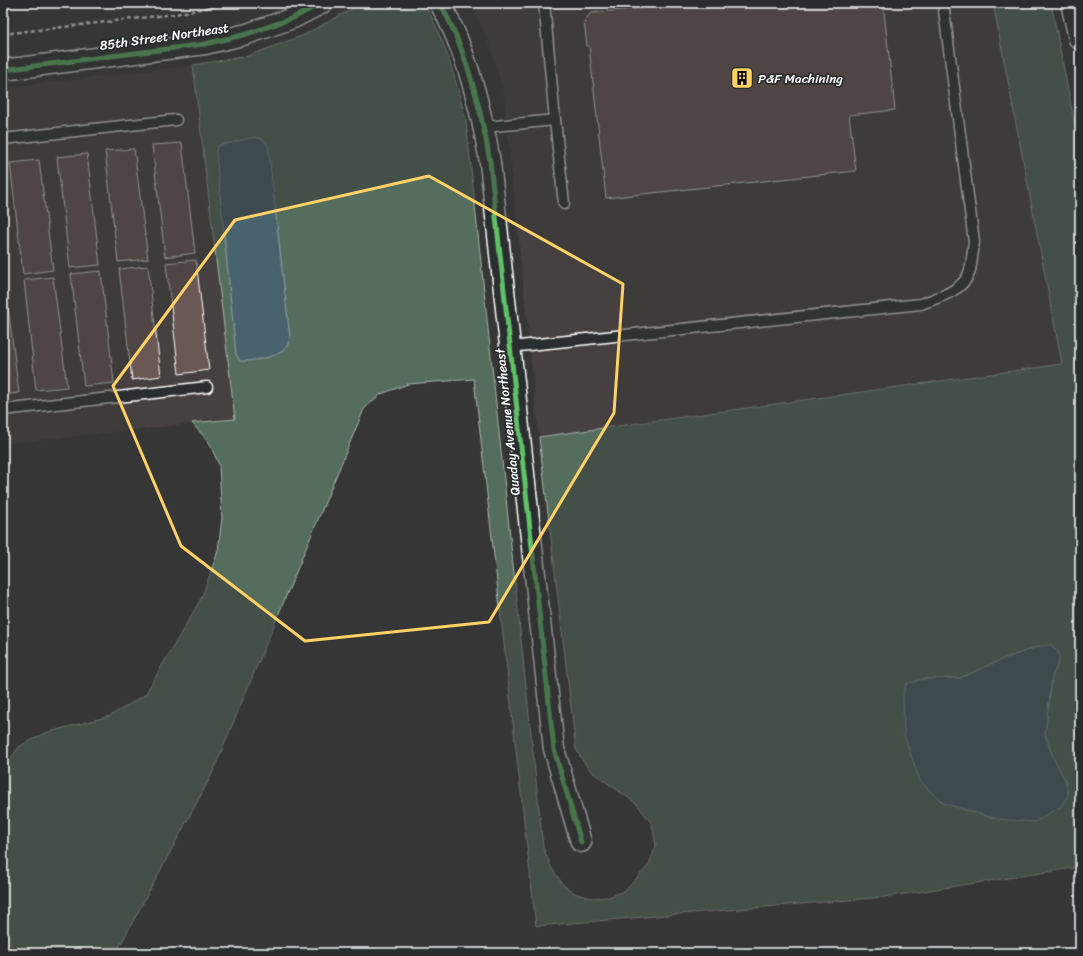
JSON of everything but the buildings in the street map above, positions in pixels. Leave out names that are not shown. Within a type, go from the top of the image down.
[{"type":"highway","points":[[1072,3],[1080,38]]},
{"type":"street","name":"85th Street Northeast","points":[[3,70],[205,44],[248,34],[293,18],[322,3]]},
{"type":"street","name":"Quaday Avenue Northeast","points":[[440,3],[464,56],[484,127],[490,162],[554,749],[581,842]]},
{"type":"lane","points":[[544,3],[564,204]]},
{"type":"lane","points":[[510,347],[921,304],[949,294],[960,285],[970,272],[974,242],[943,3]]},
{"type":"lane","points":[[3,140],[176,120]]},
{"type":"lane","points":[[484,127],[555,120]]},
{"type":"lane","points":[[3,410],[206,387]]},
{"type":"path","points":[[3,34],[175,14],[232,3]]},
{"type":"highlighted area","points":[[429,176],[623,284],[614,413],[489,622],[305,641],[181,546],[113,386],[235,220]]},
{"type":"shaded area","points":[[471,3],[993,3],[1062,364],[539,437],[503,90],[491,49]]},
{"type":"shaded area","points":[[193,65],[235,419],[3,444],[3,88]]},
{"type":"green space","points":[[363,3],[424,3],[438,31],[449,60],[466,121],[543,847],[551,867],[563,885],[576,894],[593,898],[609,897],[626,890],[649,865],[656,845],[652,824],[637,804],[592,772],[576,749],[539,437],[1062,364],[993,3],[1051,3],[1080,151],[1080,458],[1078,448],[1080,462],[1080,867],[884,897],[536,926],[474,379],[408,384],[381,394],[364,409],[211,776],[116,953],[3,953],[3,769],[20,746],[45,733],[110,716],[145,695],[202,597],[218,551],[222,518],[219,465],[209,442],[192,423],[235,419],[193,65],[248,56],[304,35]],"holes":[[[1040,646],[1059,661],[1052,677],[1045,734],[1052,755],[1066,782],[997,819],[943,803],[920,781],[923,679],[960,678],[1003,659]]]},
{"type":"water","points":[[255,137],[262,139],[268,145],[290,338],[284,350],[280,353],[250,361],[240,361],[236,354],[216,153],[217,146]]},
{"type":"water","points":[[1051,645],[1059,653],[1059,661],[1052,677],[1045,734],[1052,755],[1066,782],[1068,796],[1061,806],[1035,822],[997,819],[943,803],[920,781],[904,735],[903,696],[906,684],[923,679],[960,678],[1003,659],[1040,646]]},
{"type":"cycle path","points":[[3,70],[205,44],[247,34],[293,18],[322,3]]},
{"type":"cycle path","points":[[440,3],[458,40],[472,80],[490,162],[554,749],[581,842]]},
{"type":"place","name":"P&F Machining","points":[[742,78]]}]
